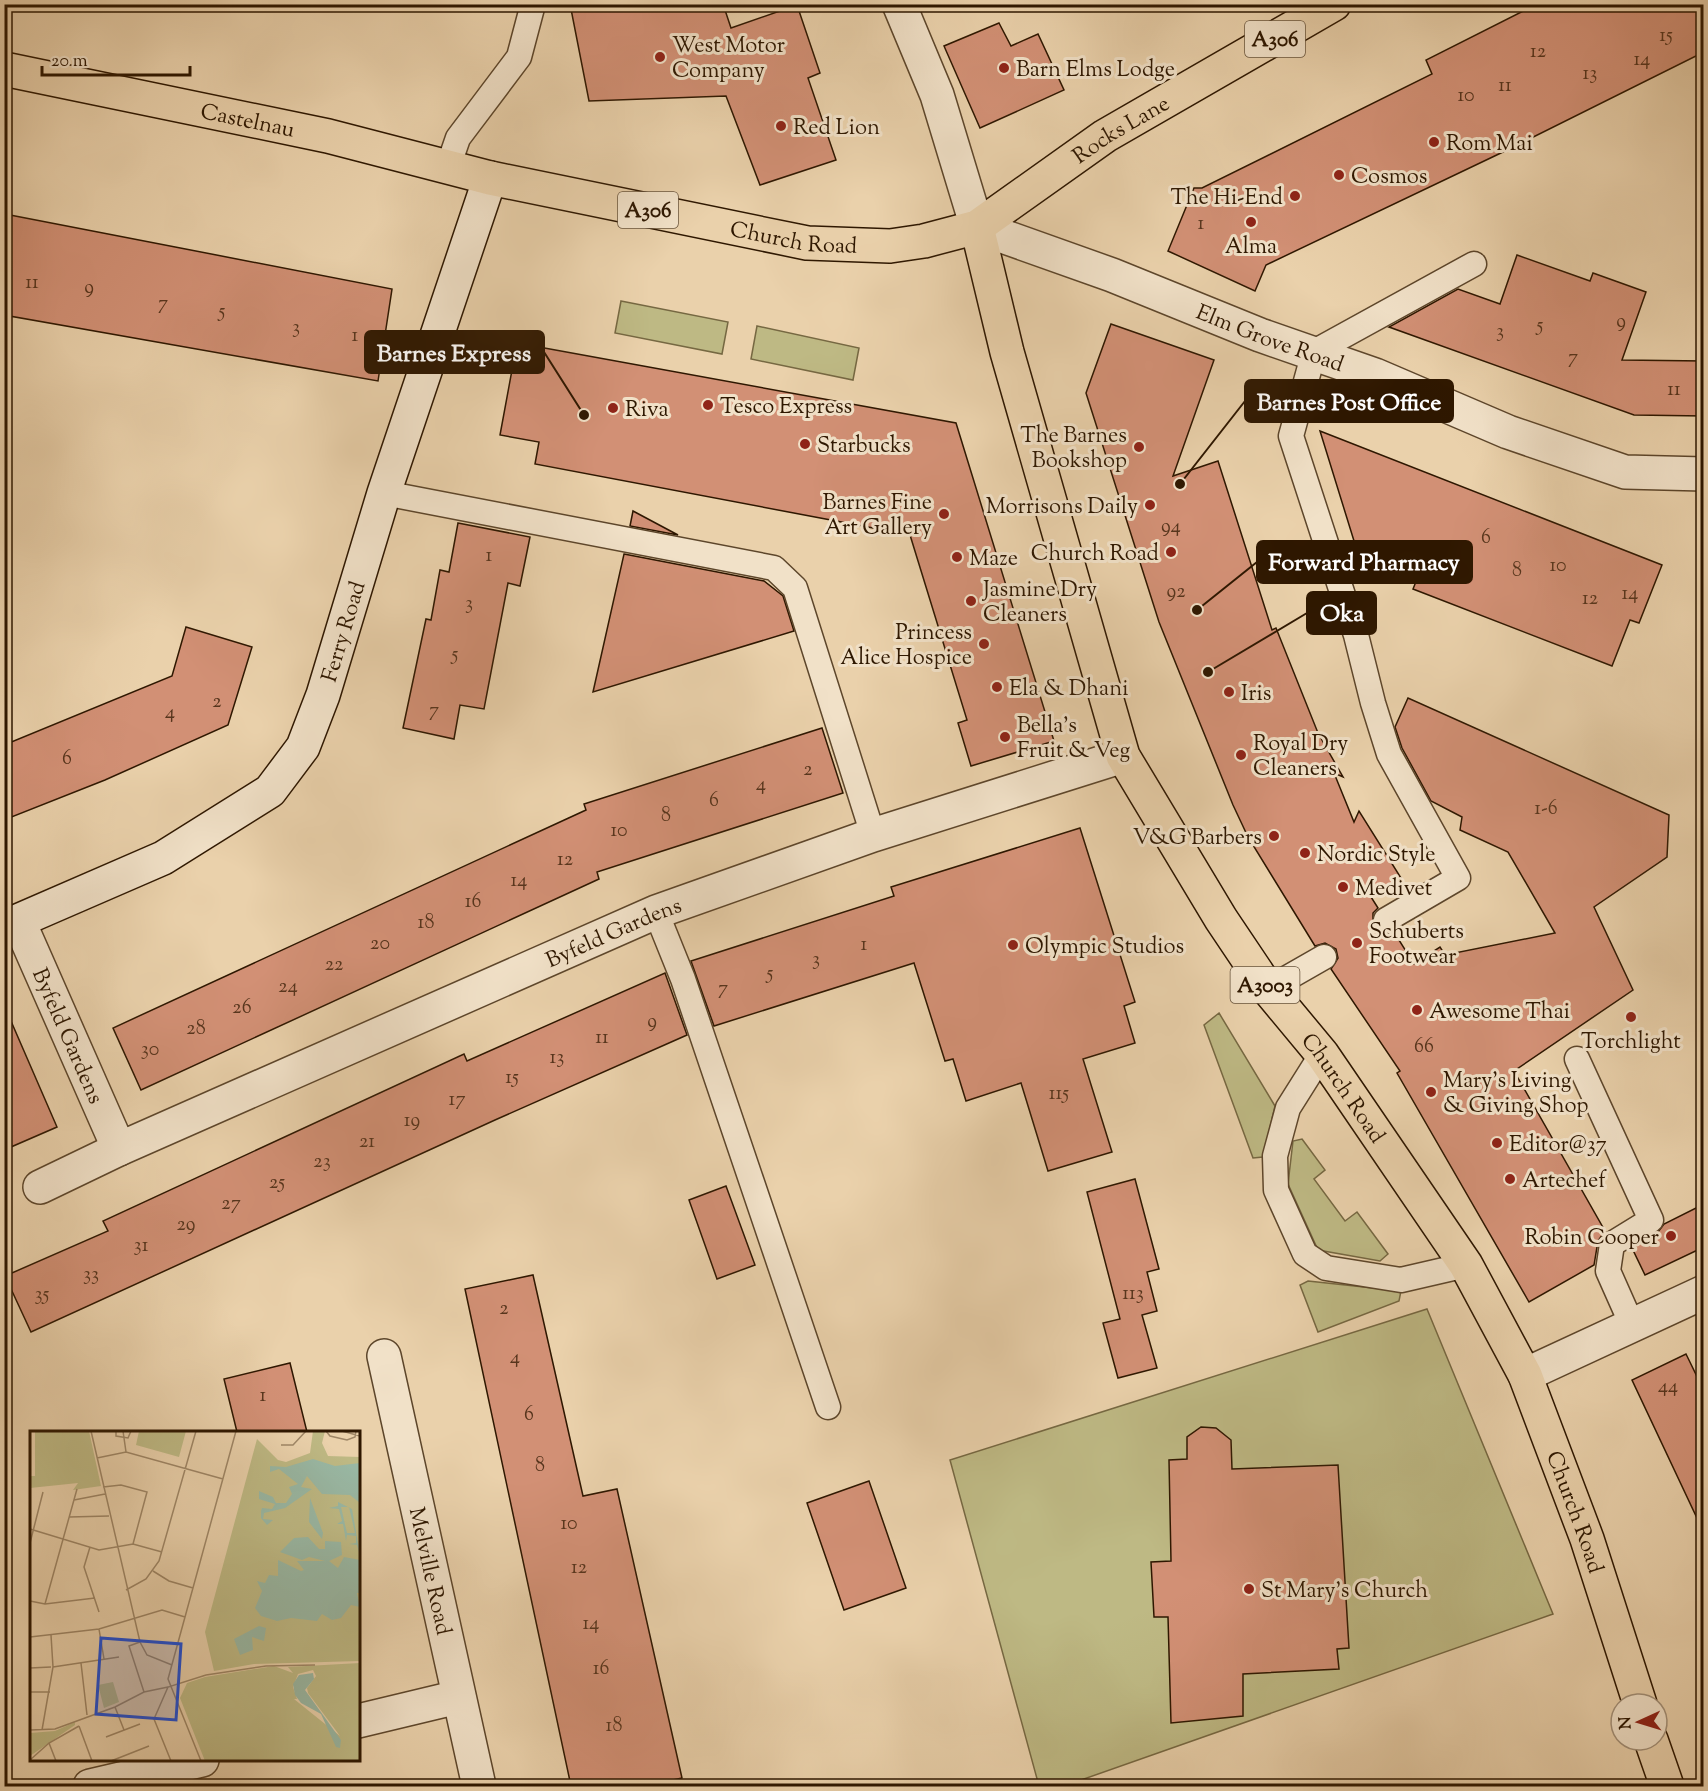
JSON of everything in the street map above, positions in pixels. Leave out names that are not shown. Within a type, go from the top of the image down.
[{"type":"main road","name":"Rocks Lane","points":[[977,226],[1105,136],[1334,4]]},
{"type":"main road","name":"Castelnau","points":[[4,69],[328,136],[490,178]]},
{"type":"main road","name":"Church Road","points":[[490,178],[807,243],[890,246],[924,241],[977,226],[1007,352],[1123,756],[1221,919],[1268,989],[1322,1054],[1466,1265],[1524,1375],[1587,1539],[1636,1692]]},
{"type":"main road","points":[[1656,1752],[1667,1786]]},
{"type":"street","points":[[899,4],[937,95],[977,226]]},
{"type":"street","name":"Ferry Road","points":[[12,925],[163,858],[270,791],[303,747],[323,695],[384,493],[490,178]]},
{"type":"street","name":"Elm Grove Road","points":[[977,226],[1112,275],[1260,335],[1314,352],[1508,432],[1626,472],[1704,474]]},
{"type":"street","name":"Byfeld Gardens","points":[[40,1187],[119,1149],[656,912],[873,835],[1123,756]]},
{"type":"street","name":"Byfeld Gardens","points":[[12,925],[119,1149]]},
{"type":"street","points":[[1524,1375],[1704,1292]]},
{"type":"street","name":"Melville Road","points":[[384,1356],[479,1786]]},
{"type":"street","points":[[360,1721],[458,1697]]},
{"type":"street","points":[[90,1786],[197,1761]]},
{"type":"lane","points":[[448,167],[458,138],[519,57],[533,4]]},
{"type":"lane","points":[[1386,920],[1458,878],[1389,754],[1356,635],[1291,436],[1314,352],[1474,264]]},
{"type":"lane","points":[[384,493],[774,568],[795,588],[873,835]]},
{"type":"lane","points":[[656,912],[683,979],[828,1407]]},
{"type":"lane","points":[[1268,989],[1324,957]]},
{"type":"lane","points":[[1322,1054],[1288,1108],[1275,1156],[1276,1190],[1305,1254],[1326,1268],[1401,1280],[1466,1265]]},
{"type":"lane","points":[[1577,1059],[1651,1220],[1612,1244],[1608,1270],[1632,1325]]},
{"type":"shaded area","points":[[621,301],[728,322],[722,354],[615,333]]},
{"type":"shaded area","points":[[757,326],[859,348],[853,380],[751,359]]},
{"type":"shaded area","points":[[1219,1013],[1275,1106],[1263,1157],[1253,1158],[1204,1025]]},
{"type":"shaded area","points":[[1302,1139],[1325,1170],[1314,1179],[1345,1221],[1357,1212],[1388,1254],[1380,1261],[1318,1250],[1288,1184],[1293,1141]]},
{"type":"shaded area","points":[[1308,1281],[1401,1291],[1399,1301],[1318,1332],[1300,1285]]},
{"type":"shaded area","points":[[1427,1309],[1553,1614],[1064,1786],[1039,1786],[950,1460]]},
{"type":"building","points":[[570,4],[723,4],[731,28],[797,5],[820,73],[808,78],[836,160],[760,185],[726,96],[589,101]]},
{"type":"building","points":[[1537,4],[1704,4],[1704,52],[1503,152],[1266,265],[1255,291],[1168,251],[1194,188],[1202,188],[1432,74],[1426,60]]},
{"type":"building","name":"Barn Elms Lodge","points":[[999,23],[1011,46],[1038,34],[1064,90],[980,128],[944,46]]},
{"type":"building","points":[[10,215],[392,289],[378,381],[4,315],[4,247]]},
{"type":"building","points":[[1517,255],[1590,281],[1593,273],[1646,292],[1622,360],[1704,361],[1704,416],[1634,415],[1389,327],[1458,289],[1500,304]]},
{"type":"building","points":[[1111,324],[1214,360],[1173,476],[1218,461],[1272,630],[1276,628],[1318,733],[1343,777],[1334,773],[1354,822],[1359,811],[1401,878],[1371,897],[1378,908],[1373,913],[1373,927],[1385,934],[1394,932],[1414,964],[1440,947],[1445,955],[1555,933],[1508,852],[1460,830],[1462,817],[1431,801],[1402,748],[1395,727],[1408,698],[1669,815],[1667,857],[1594,907],[1633,990],[1514,1071],[1605,1231],[1598,1241],[1594,1265],[1529,1302],[1397,1073],[1400,1071],[1331,969],[1338,958],[1336,949],[1325,943],[1315,946],[1248,837],[1233,805],[1159,622],[1086,393]]},
{"type":"building","points":[[517,343],[956,423],[1054,741],[971,766],[958,723],[967,720],[910,535],[535,464],[539,442],[500,435]]},
{"type":"building","points":[[1320,431],[1662,565],[1639,623],[1630,620],[1612,666],[1413,589],[1430,547],[1363,570]]},
{"type":"building","points":[[633,511],[678,535],[630,526]]},
{"type":"building","points":[[458,523],[530,537],[520,586],[508,583],[484,709],[460,705],[454,739],[403,728],[426,619],[431,620],[440,570],[449,572]]},
{"type":"building","points":[[624,554],[764,581],[783,596],[794,631],[593,692]]},
{"type":"building","points":[[186,627],[252,647],[228,725],[105,780],[4,820],[4,745],[172,676]]},
{"type":"building","points":[[822,728],[843,793],[597,872],[599,879],[141,1090],[113,1028],[586,810],[584,804]]},
{"type":"building","points":[[1080,828],[1135,1002],[1124,1006],[1135,1043],[1083,1059],[1112,1152],[1048,1171],[1021,1083],[966,1101],[953,1059],[945,1061],[914,963],[714,1026],[691,961],[894,896],[891,887]]},
{"type":"building","points":[[665,973],[687,1035],[31,1332],[5,1276],[108,1231],[103,1221],[464,1054],[467,1061]]},
{"type":"building","points":[[4,1005],[57,1127],[4,1150]]},
{"type":"building","points":[[1135,1179],[1159,1269],[1147,1272],[1157,1311],[1142,1315],[1157,1368],[1118,1378],[1103,1323],[1120,1319],[1087,1192]]},
{"type":"building","points":[[726,1186],[755,1265],[717,1279],[689,1200]]},
{"type":"building","name":"Robin Cooper","points":[[1704,1204],[1704,1247],[1645,1275],[1632,1248],[1658,1232],[1664,1224]]},
{"type":"building","points":[[533,1275],[583,1496],[617,1489],[682,1778],[645,1786],[571,1786],[465,1289]]},
{"type":"building","points":[[1686,1354],[1704,1391],[1704,1533],[1632,1380]]},
{"type":"building","points":[[290,1363],[307,1431],[237,1431],[224,1379]]},
{"type":"building","name":"St Mary's Church","points":[[1201,1427],[1216,1428],[1231,1440],[1232,1469],[1338,1465],[1349,1648],[1337,1649],[1339,1669],[1243,1674],[1243,1716],[1171,1723],[1168,1617],[1154,1617],[1151,1562],[1171,1561],[1169,1460],[1187,1459],[1187,1437]]},
{"type":"building","points":[[869,1481],[906,1588],[844,1610],[807,1503]]},
{"type":"place","name":"West Motor Company","points":[[660,57]]},
{"type":"place","name":"Barn Elms Lodge","points":[[1004,68]]},
{"type":"place","name":"Red Lion","points":[[781,126]]},
{"type":"place","name":"Rom Mai","points":[[1434,142]]},
{"type":"place","name":"Cosmos","points":[[1339,175]]},
{"type":"place","name":"The Hi-End","points":[[1295,196]]},
{"type":"place","name":"Alma","points":[[1251,222]]},
{"type":"place","name":"Tesco Express","points":[[708,405]]},
{"type":"place","name":"Riva","points":[[613,408]]},
{"type":"place","name":"Barnes Express","points":[[584,415]]},
{"type":"place","name":"Starbucks","points":[[805,444]]},
{"type":"place","name":"The Barnes Bookshop","points":[[1139,447]]},
{"type":"place","name":"Barnes Post Office","points":[[1180,484]]},
{"type":"place","name":"Morrisons Daily","points":[[1150,505]]},
{"type":"place","name":"Barnes Fine Art Gallery","points":[[944,514]]},
{"type":"place","name":"Church Road","points":[[1171,552]]},
{"type":"place","name":"Maze","points":[[957,557]]},
{"type":"place","name":"Jasmine Dry Cleaners","points":[[971,601]]},
{"type":"place","name":"Forward Pharmacy","points":[[1197,610]]},
{"type":"place","name":"Princess Alice Hospice","points":[[984,644]]},
{"type":"place","name":"Oka","points":[[1208,672]]},
{"type":"place","name":"Ela & Dhani","points":[[997,687]]},
{"type":"place","name":"Iris","points":[[1229,692]]},
{"type":"place","name":"Bella's Fruit & Veg","points":[[1005,737]]},
{"type":"place","name":"Royal Dry Cleaners","points":[[1241,755]]},
{"type":"place","name":"V&G Barbers","points":[[1274,836]]},
{"type":"place","name":"Nordic Style","points":[[1305,853]]},
{"type":"place","name":"Medivet","points":[[1343,887]]},
{"type":"place","name":"Schuberts Footwear","points":[[1357,943]]},
{"type":"place","name":"Olympic Studios","points":[[1013,945]]},
{"type":"place","name":"Awesome Thai","points":[[1417,1010]]},
{"type":"place","name":"Torchlight","points":[[1631,1017]]},
{"type":"place","name":"Mary’s Living & Giving Shop","points":[[1431,1092]]},
{"type":"place","name":"Editor@37","points":[[1497,1143]]},
{"type":"place","name":"Artechef","points":[[1510,1179]]},
{"type":"place","name":"Robin Cooper","points":[[1671,1236]]},
{"type":"place","name":"St Mary's Church","points":[[1249,1589]]}]
